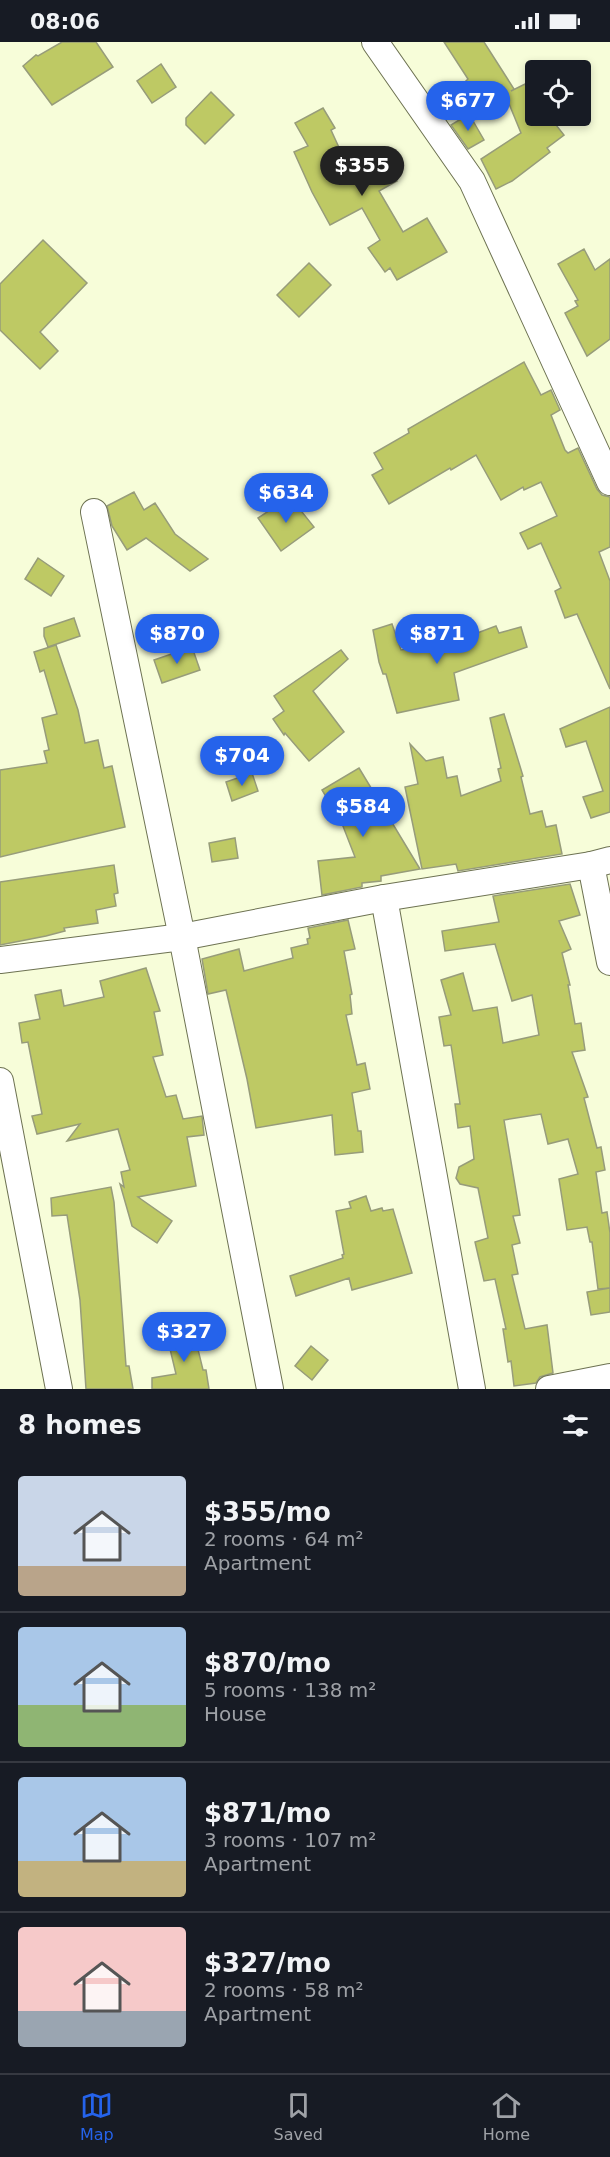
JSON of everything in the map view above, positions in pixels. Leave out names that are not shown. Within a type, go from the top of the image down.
[{"type":"street","points":[[375,42],[472,181],[610,482]]},
{"type":"street","points":[[94,512],[182,937],[270,1389]]},
{"type":"street","points":[[0,960],[182,937],[384,898],[601,862],[610,962]]},
{"type":"street","points":[[384,898],[472,1389]]},
{"type":"street","points":[[0,1081],[59,1389]]},
{"type":"street","points":[[549,1389],[610,1377]]},
{"type":"building","points":[[62,42],[96,42],[113,67],[52,105],[23,66],[36,55]]},
{"type":"building","points":[[444,42],[484,42],[514,89],[511,91],[525,84],[525,126],[557,126],[564,135],[547,148],[550,152],[512,181],[496,189],[481,159],[521,133],[505,94],[471,115],[452,94],[468,79]]},
{"type":"building","points":[[161,64],[176,87],[152,103],[137,81]]},
{"type":"building","points":[[211,92],[234,115],[205,144],[186,125],[186,118]]},
{"type":"building","points":[[323,108],[335,128],[331,130],[347,165],[379,147],[397,181],[379,191],[403,232],[427,218],[447,252],[397,280],[390,268],[385,272],[368,248],[380,240],[362,208],[330,225],[294,152],[308,146],[295,123]]},
{"type":"building","points":[[469,114],[484,140],[468,149],[451,125]]},
{"type":"building","points":[[43,240],[87,283],[40,332],[58,351],[40,369],[0,330],[0,284]]},
{"type":"building","points":[[584,249],[595,270],[610,259],[610,339],[587,356],[565,313],[578,306],[575,301],[578,300],[558,264]]},
{"type":"building","points":[[309,263],[331,285],[299,317],[277,295]]},
{"type":"building","points":[[524,362],[541,395],[551,390],[560,410],[551,415],[565,450],[568,453],[578,448],[597,489],[602,495],[610,497],[610,547],[599,552],[610,581],[610,689],[577,614],[565,618],[555,591],[561,588],[541,543],[528,549],[520,533],[557,516],[541,482],[524,490],[523,487],[501,500],[476,455],[389,504],[372,475],[383,469],[374,453],[409,433],[408,429]]},
{"type":"building","points":[[134,492],[144,510],[155,503],[175,534],[208,559],[190,571],[146,538],[127,550],[112,526],[107,506]]},
{"type":"building","points":[[290,497],[314,527],[281,551],[258,518]]},
{"type":"building","points":[[38,558],[64,576],[51,596],[25,579]]},
{"type":"building","points":[[74,618],[80,636],[48,647],[44,628]]},
{"type":"building","points":[[392,624],[401,650],[428,646],[429,651],[496,626],[499,633],[521,627],[527,647],[454,673],[459,700],[397,713],[386,674],[383,674],[379,662],[373,630]]},
{"type":"building","points":[[56,645],[78,710],[85,743],[98,740],[104,768],[112,766],[125,827],[0,857],[0,770],[47,763],[44,751],[49,750],[42,718],[57,714],[44,670],[40,672],[34,652]]},
{"type":"building","points":[[192,647],[200,670],[162,683],[154,660]]},
{"type":"building","points":[[341,650],[348,659],[313,691],[344,732],[309,761],[285,733],[284,735],[273,719],[284,711],[274,696]]},
{"type":"building","points":[[610,707],[610,812],[591,818],[583,797],[603,791],[586,741],[566,747],[560,729]]},
{"type":"building","points":[[504,714],[523,776],[521,777],[530,814],[542,811],[546,827],[556,825],[562,854],[458,871],[456,864],[422,869],[405,787],[418,784],[410,744],[426,761],[443,757],[447,778],[457,776],[461,796],[501,781],[498,769],[501,768],[490,718]]},
{"type":"building","points":[[359,768],[420,869],[381,876],[381,881],[362,883],[362,887],[322,895],[318,861],[355,857],[341,821],[322,790]]},
{"type":"building","points":[[252,773],[258,791],[232,801],[226,782]]},
{"type":"building","points":[[235,838],[238,858],[212,862],[209,843]]},
{"type":"building","points":[[114,865],[118,893],[114,894],[116,906],[96,910],[98,923],[64,928],[65,931],[0,945],[0,882]]},
{"type":"building","points":[[570,884],[580,915],[559,921],[571,949],[562,953],[570,985],[568,985],[575,1024],[581,1023],[585,1050],[572,1052],[588,1097],[584,1098],[597,1148],[601,1147],[605,1170],[596,1172],[602,1213],[607,1212],[610,1233],[610,1288],[598,1289],[592,1242],[590,1242],[587,1227],[567,1230],[559,1179],[578,1174],[568,1139],[548,1144],[541,1114],[504,1120],[520,1215],[513,1216],[520,1243],[512,1245],[518,1274],[512,1275],[525,1329],[547,1325],[553,1373],[540,1377],[536,1383],[514,1386],[503,1329],[506,1329],[495,1279],[484,1281],[475,1242],[488,1238],[478,1188],[460,1184],[456,1178],[459,1167],[474,1159],[470,1126],[458,1128],[455,1104],[460,1104],[451,1045],[444,1046],[439,1017],[451,1015],[441,980],[463,973],[473,1011],[497,1007],[503,1043],[539,1035],[532,995],[512,1001],[495,944],[445,951],[442,931],[499,922],[493,896]]},
{"type":"building","points":[[348,920],[355,949],[344,951],[352,994],[350,995],[352,1014],[346,1015],[357,1065],[365,1063],[370,1089],[352,1093],[358,1131],[361,1131],[363,1152],[335,1155],[332,1115],[256,1128],[226,990],[208,994],[202,959],[239,949],[244,971],[293,958],[291,948],[308,944],[307,939],[310,938],[308,928]]},
{"type":"building","points":[[146,968],[160,1011],[154,1012],[163,1055],[153,1057],[166,1097],[176,1095],[183,1119],[202,1116],[204,1135],[187,1137],[196,1186],[138,1197],[172,1221],[157,1243],[132,1226],[120,1184],[124,1187],[121,1172],[130,1170],[118,1129],[67,1141],[80,1124],[37,1134],[32,1116],[42,1114],[28,1042],[22,1043],[19,1023],[40,1019],[35,995],[61,990],[64,1006],[104,997],[100,981]]},
{"type":"building","points":[[111,1187],[126,1366],[129,1366],[133,1389],[86,1389],[80,1300],[67,1215],[52,1216],[51,1198]]},
{"type":"building","points":[[366,1196],[371,1211],[382,1208],[383,1211],[393,1209],[412,1273],[352,1290],[349,1278],[296,1296],[290,1276],[343,1258],[336,1211],[351,1208],[349,1202]]},
{"type":"building","points":[[610,1288],[610,1312],[591,1315],[587,1292]]},
{"type":"building","points":[[192,1325],[203,1370],[206,1370],[209,1389],[152,1389],[152,1378],[176,1374],[166,1332]]},
{"type":"building","points":[[311,1346],[328,1360],[312,1380],[295,1366]]}]
